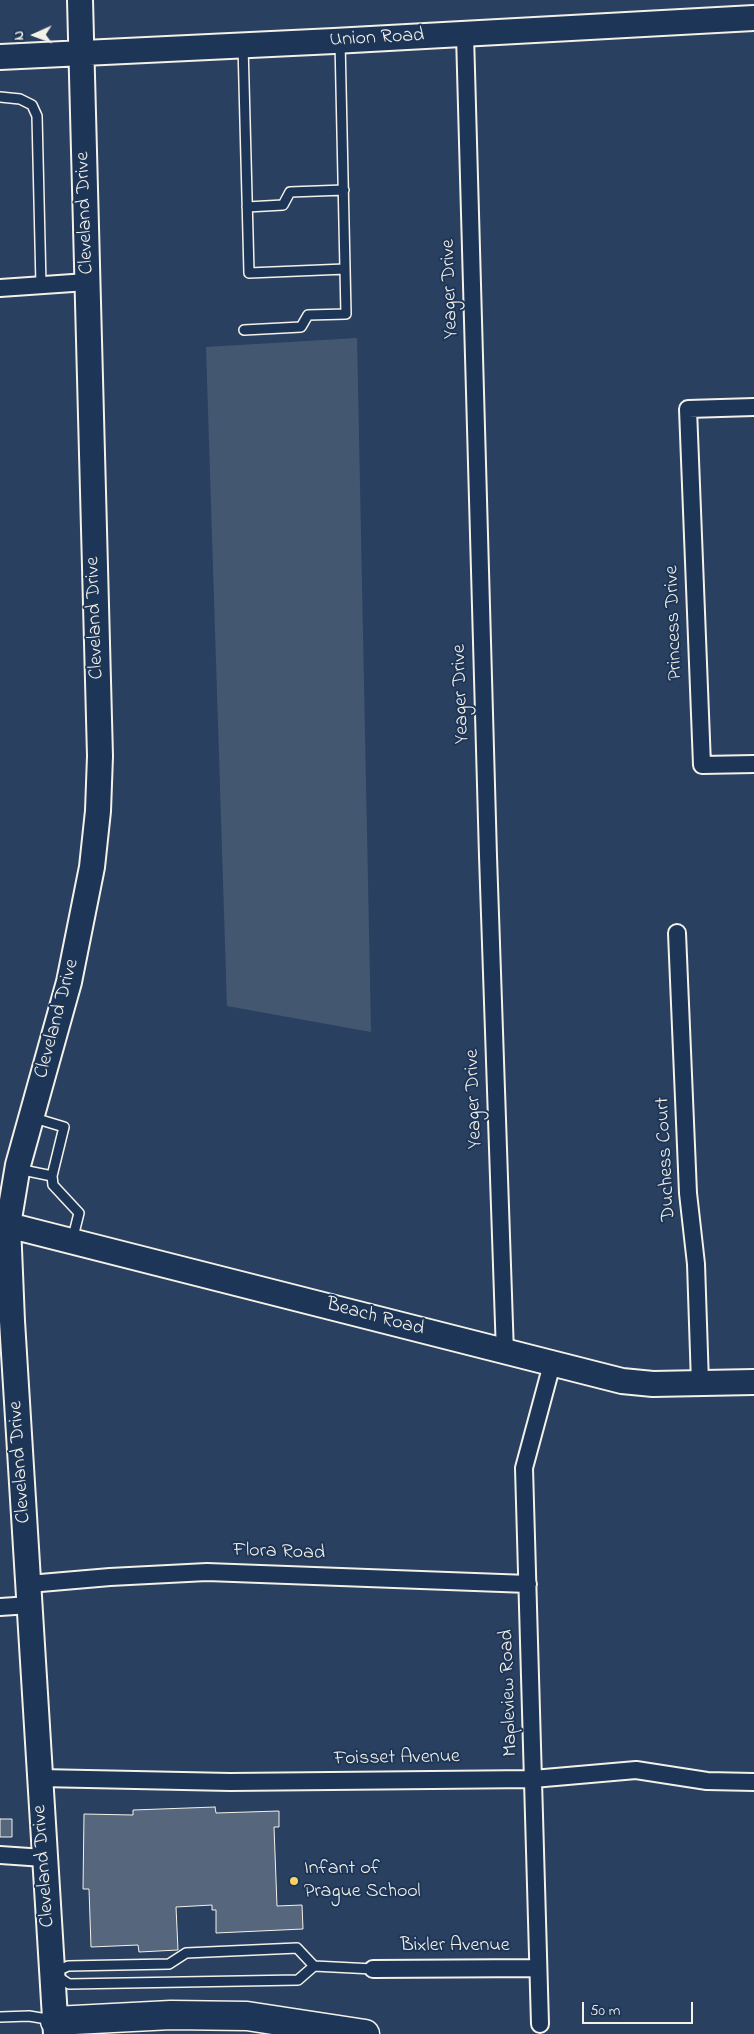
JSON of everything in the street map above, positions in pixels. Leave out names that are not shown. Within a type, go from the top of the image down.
[{"type":"highway","points":[[56,2027],[171,2016],[247,2016],[365,2034]]},
{"type":"street","name":"Cleveland Drive","points":[[56,2027],[63,1975],[44,1858],[30,1594],[6,1310],[4,1224],[17,1168],[72,972],[92,867],[98,812],[100,756],[80,0]]},
{"type":"street","name":"Union Road","points":[[0,57],[340,41],[754,18]]},
{"type":"street","name":"Yeager Drive","points":[[465,34],[504,1352]]},
{"type":"street","points":[[0,288],[88,282]]},
{"type":"street","name":"Princess Drive","points":[[754,407],[688,409],[702,765],[754,764]]},
{"type":"street","name":"Duchess Court","points":[[677,933],[688,1193],[696,1264],[700,1383]]},
{"type":"street","name":"Beach Road","points":[[4,1224],[636,1384],[754,1382]]},
{"type":"street","name":"Mapleview Road","points":[[540,2024],[524,1468],[552,1364]]},
{"type":"street","name":"Flora Road","points":[[0,1607],[30,1594],[110,1577],[207,1572],[528,1584]]},
{"type":"street","name":"Foisset Avenue","points":[[40,1778],[230,1782],[534,1779],[636,1770],[708,1781],[754,1782]]},
{"type":"street","points":[[0,1855],[44,1858]]},
{"type":"street","name":"Bixler Avenue","points":[[372,1969],[538,1968]]},
{"type":"lane","points":[[244,330],[301,327],[308,315],[346,314],[340,41]]},
{"type":"lane","points":[[243,45],[249,273],[345,269]]},
{"type":"lane","points":[[0,97],[20,99],[32,105],[37,116],[41,285]]},
{"type":"lane","points":[[247,207],[283,205],[290,192],[344,190]]},
{"type":"lane","points":[[31,1117],[64,1127],[52,1176],[53,1185],[79,1213],[72,1241]]},
{"type":"lane","points":[[17,1168],[52,1176]]},
{"type":"lane","points":[[63,1975],[169,1964],[186,1953],[297,1948],[314,1966],[372,1969]]},
{"type":"lane","points":[[63,1975],[298,1980],[314,1966]]},
{"type":"lane","points":[[0,2017],[30,2016],[56,2027]]},
{"type":"shaded area","points":[[357,338],[371,1032],[227,1006],[206,347]]},
{"type":"building","points":[[215,1807],[216,1813],[279,1811],[279,1827],[274,1827],[277,1906],[302,1905],[303,1929],[216,1933],[216,1910],[212,1910],[212,1905],[176,1907],[178,1950],[139,1952],[138,1945],[91,1947],[89,1889],[83,1889],[84,1814],[133,1815],[133,1810]]},
{"type":"building","points":[[0,1819],[12,1819],[12,1837],[0,1837]]},
{"type":"place","name":"Infant of Prague School","points":[[294,1881]]}]
